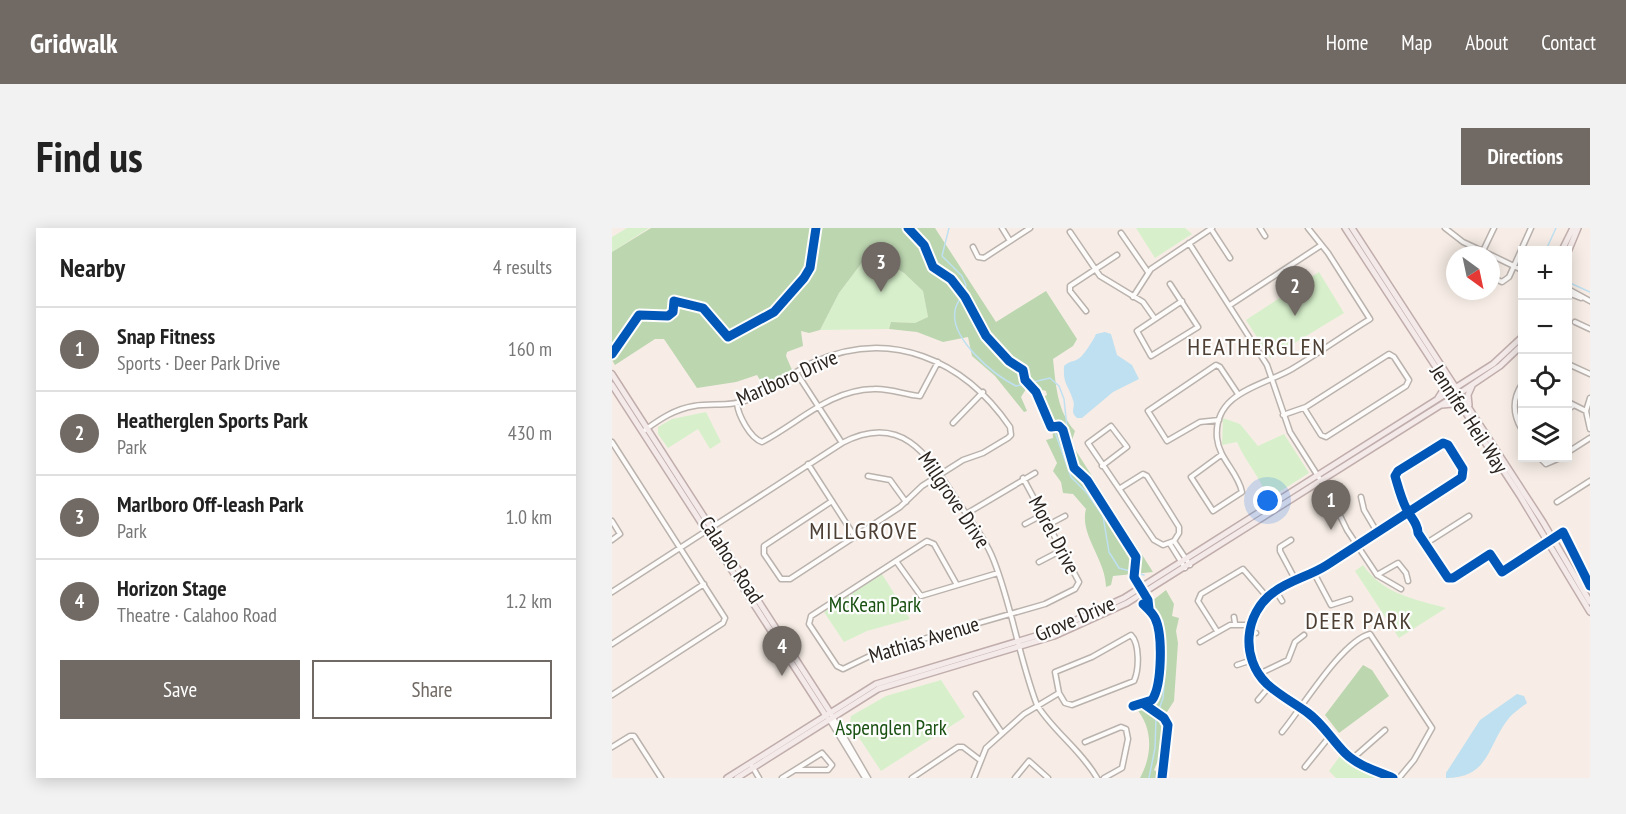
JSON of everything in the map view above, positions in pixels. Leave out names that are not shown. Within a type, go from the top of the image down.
[{"type":"main road","name":"Jennifer Heil Way","points":[[1345,228],[1440,375],[1468,411],[1590,602]]},
{"type":"main road","name":"Jennifer Heil Way","points":[[1352,228],[1448,375],[1455,392]]},
{"type":"main road","points":[[1564,246],[1573,228]]},
{"type":"main road","points":[[1570,246],[1578,228]]},
{"type":"main road","name":"Grove Drive","points":[[1471,382],[1518,341]]},
{"type":"main road","name":"Grove Drive","points":[[727,778],[829,715],[887,686],[1019,644],[1105,608],[1186,564],[1455,392],[1500,366],[1518,349]]},
{"type":"main road","name":"Calahoo Road","points":[[612,374],[645,431],[829,715]]},
{"type":"main road","points":[[1440,375],[1443,390],[1439,403],[1453,404],[1468,411],[1471,382],[1458,381],[1448,375]]},
{"type":"main road","name":"Calahoo Road","points":[[612,385],[645,431]]},
{"type":"main road","name":"Jennifer Heil Way","points":[[1551,541],[1590,612]]},
{"type":"main road","name":"Grove Drive","points":[[737,778],[751,765]]},
{"type":"street","points":[[1002,228],[1010,241]]},
{"type":"street","points":[[973,247],[982,258],[1030,228]]},
{"type":"street","points":[[1134,297],[1148,272],[1211,228],[1230,258]]},
{"type":"street","points":[[1260,228],[1265,236]]},
{"type":"street","points":[[1221,455],[1191,477],[1213,511],[1242,492],[1221,455],[1217,438],[1219,420],[1227,405],[1238,394],[1294,368],[1370,319],[1328,254],[1308,228]]},
{"type":"street","points":[[1445,228],[1458,239],[1473,246]]},
{"type":"street","points":[[1485,246],[1494,228]]},
{"type":"street","points":[[1500,281],[1509,277],[1531,228]]},
{"type":"street","points":[[1070,232],[1103,280],[1144,304],[1155,319]]},
{"type":"street","points":[[1121,233],[1148,272]]},
{"type":"street","points":[[1189,243],[1263,357],[1283,416],[1294,440],[1320,479],[1357,545],[1377,575],[1401,589]]},
{"type":"street","points":[[1230,305],[1320,246]]},
{"type":"street","points":[[1086,311],[1069,288],[1117,255]]},
{"type":"street","points":[[1500,259],[1518,268]]},
{"type":"street","points":[[1170,284],[1182,301],[1197,328],[1152,357],[1137,333],[1182,301]]},
{"type":"street","points":[[1572,293],[1590,301]]},
{"type":"street","points":[[1575,322],[1590,329]]},
{"type":"street","name":"Marlboro Drive","points":[[645,431],[684,408],[736,403],[757,396],[796,372],[836,354],[862,349],[900,351],[938,362],[966,378],[983,392],[1010,428],[1011,435],[983,453],[963,460],[940,474]]},
{"type":"street","points":[[1283,416],[1304,408],[1391,354],[1408,379],[1409,384],[1328,437],[1321,435],[1304,408]]},
{"type":"street","points":[[736,403],[739,413],[760,441],[834,397],[862,390],[891,389],[920,396],[938,362]]},
{"type":"street","points":[[1219,420],[1200,422],[1167,441],[1148,411],[1216,365],[1220,367],[1238,394]]},
{"type":"street","points":[[1572,366],[1590,374]]},
{"type":"street","points":[[796,372],[842,443]]},
{"type":"street","points":[[953,423],[983,392]]},
{"type":"street","points":[[1518,392],[1514,408],[1518,419]]},
{"type":"street","points":[[1590,398],[1586,411],[1590,429]]},
{"type":"street","points":[[1570,408],[1574,405],[1586,411]]},
{"type":"street","points":[[1102,466],[1127,447],[1111,426],[1088,443],[1102,466],[1154,540],[1163,545],[1172,543],[1179,533],[1179,527],[1147,476],[1143,474],[1119,489]]},
{"type":"street","name":"Millgrove Drive","points":[[612,591],[842,443],[864,434],[897,436],[920,448],[940,474],[990,553],[1037,705]]},
{"type":"street","points":[[1572,449],[1590,438]]},
{"type":"street","points":[[612,442],[725,620],[612,695]]},
{"type":"street","points":[[1393,778],[1352,759],[1302,709],[1270,687],[1259,674],[1252,660],[1249,632],[1257,611],[1267,597],[1296,580],[1314,573],[1408,512],[1464,474],[1448,445],[1443,443],[1398,471],[1395,478],[1408,512],[1425,544],[1450,579],[1490,554],[1502,572],[1563,532],[1590,586]]},
{"type":"street","points":[[808,464],[855,537]]},
{"type":"street","points":[[1023,478],[1035,473]]},
{"type":"street","points":[[832,501],[763,548],[764,554],[784,581],[855,537],[906,502],[918,489],[940,474]]},
{"type":"street","points":[[868,476],[890,480],[906,502]]},
{"type":"street","name":"Morel Drive","points":[[966,514],[1023,478],[1079,582],[1077,588],[1056,600],[1010,614]]},
{"type":"street","points":[[1557,502],[1590,482]]},
{"type":"street","points":[[1361,497],[1364,510],[1377,532]]},
{"type":"street","points":[[1025,524],[1042,515]]},
{"type":"street","points":[[1048,525],[1065,516]]},
{"type":"street","points":[[1425,544],[1469,516]]},
{"type":"street","points":[[612,521],[620,534],[612,540]]},
{"type":"street","points":[[1291,540],[1280,547],[1280,551],[1296,580]]},
{"type":"street","points":[[957,585],[948,566],[930,542],[896,561],[919,595],[957,585],[998,573]]},
{"type":"street","points":[[1172,543],[1186,564]]},
{"type":"street","points":[[1040,562],[1062,550]]},
{"type":"street","name":"Mathias Avenue","points":[[896,561],[810,618],[810,626],[841,669],[891,648],[1010,614]]},
{"type":"street","points":[[1377,575],[1398,563],[1408,580]]},
{"type":"street","points":[[1217,631],[1198,602],[1201,594],[1242,569],[1267,597]]},
{"type":"street","points":[[1314,573],[1331,605],[1350,599]]},
{"type":"street","points":[[612,644],[704,584]]},
{"type":"street","points":[[1275,591],[1282,601]]},
{"type":"street","points":[[1234,617],[1235,623]]},
{"type":"street","points":[[1200,642],[1235,623],[1251,625]]},
{"type":"street","points":[[1249,632],[1256,633]]},
{"type":"street","points":[[1259,674],[1288,660],[1295,642],[1304,635]]},
{"type":"street","points":[[1282,732],[1302,709],[1338,658],[1358,640],[1372,635],[1432,728],[1414,760],[1399,778]]},
{"type":"street","points":[[1128,636],[1134,638],[1137,652],[1134,681],[1072,705],[1065,703],[1059,693],[1055,672],[1092,657],[1128,636]]},
{"type":"street","points":[[1237,665],[1252,660]]},
{"type":"street","points":[[1258,700],[1270,687]]},
{"type":"street","points":[[974,778],[984,751],[1002,733],[1037,705],[1059,693]]},
{"type":"street","points":[[976,694],[1002,733]]},
{"type":"street","points":[[1037,705],[1083,757],[1097,778]]},
{"type":"street","name":"Calahoo Road","points":[[829,715],[867,778]]},
{"type":"street","points":[[1085,742],[1121,727],[1126,729],[1128,739],[1122,768],[1104,778]]},
{"type":"street","points":[[1352,759],[1385,730]]},
{"type":"street","points":[[612,747],[634,736],[661,778]]},
{"type":"street","points":[[1305,767],[1330,736]]},
{"type":"street","points":[[912,778],[958,747],[963,747],[980,759]]},
{"type":"street","points":[[782,778],[822,753],[832,765],[828,770],[796,770]]},
{"type":"street","points":[[1015,778],[1029,761],[1048,778]]},
{"type":"street","points":[[751,765],[759,778]]},
{"type":"green space","points":[[627,228],[649,228],[612,252],[612,237]]},
{"type":"green space","points":[[651,228],[935,228],[996,322],[1046,291],[1077,339],[1073,346],[1053,359],[1061,407],[1075,431],[1071,443],[1153,572],[1113,576],[1111,585],[1106,587],[1102,567],[1086,528],[1086,509],[1073,494],[1063,493],[1061,482],[1053,471],[1057,463],[1046,440],[1053,438],[1043,397],[1047,395],[1046,391],[1028,386],[1021,397],[1027,411],[1024,412],[995,376],[972,356],[968,337],[943,342],[917,332],[889,329],[891,322],[915,323],[928,317],[923,291],[904,273],[870,252],[839,293],[820,330],[809,333],[801,331],[803,346],[787,352],[786,356],[792,370],[765,388],[757,375],[736,382],[697,388],[664,339],[655,339],[615,365],[612,360],[612,252]]},
{"type":"green space","points":[[1136,228],[1185,228],[1192,234],[1155,258]]},
{"type":"green space","points":[[870,252],[904,273],[923,291],[928,317],[915,323],[891,322],[889,329],[820,330],[839,293]]},
{"type":"green space","points":[[1319,272],[1344,313],[1270,358],[1246,320]]},
{"type":"green space","points":[[706,412],[721,442],[710,449],[698,429],[668,448],[658,434],[658,427],[672,419]]},
{"type":"green space","points":[[1223,418],[1240,424],[1258,446],[1284,434],[1309,473],[1268,499],[1237,442],[1222,445]]},
{"type":"green space","points":[[1363,565],[1380,583],[1390,589],[1446,608],[1399,638],[1355,571]]},
{"type":"green space","name":"McKean Park","points":[[882,574],[910,619],[867,631],[844,642],[824,612]]},
{"type":"green space","points":[[1166,590],[1174,604],[1172,616],[1179,618],[1176,631],[1178,643],[1174,701],[1167,712],[1162,751],[1154,770],[1160,774],[1159,778],[1140,778],[1147,760],[1149,741],[1145,723],[1135,707],[1147,705],[1156,696],[1161,660],[1161,624],[1152,601]]},
{"type":"green space","points":[[1363,665],[1372,670],[1389,696],[1339,733],[1325,715]]},
{"type":"green space","name":"Aspenglen Park","points":[[941,680],[965,717],[881,771],[850,724],[851,716],[886,696]]},
{"type":"green space","points":[[1340,756],[1358,768],[1376,775],[1374,778],[1336,778],[1329,771]]},
{"type":"water","points":[[1105,332],[1111,334],[1117,355],[1132,365],[1139,379],[1113,392],[1082,418],[1077,418],[1073,413],[1074,403],[1065,381],[1064,366],[1080,358],[1096,334]]},
{"type":"water","points":[[1517,694],[1524,696],[1527,703],[1509,718],[1486,758],[1471,772],[1460,777],[1446,778],[1446,773],[1480,720]]},
{"type":"waterway","points":[[949,228],[942,256],[962,276],[966,285],[955,311],[955,322],[959,333],[975,355],[996,374],[1016,386],[1050,378],[1059,386],[1064,399],[1067,427],[1055,432],[1071,477],[1087,493],[1103,516],[1109,552],[1119,568],[1144,575]]},
{"type":"waterway","points":[[1548,246],[1556,228]]},
{"type":"waterway","points":[[1572,284],[1590,292]]},
{"type":"waterway","points":[[1149,778],[1155,748],[1156,718],[1163,698],[1166,658],[1163,621],[1155,612],[1151,600]]},
{"type":"cycle path","points":[[612,354],[639,315],[668,316],[673,312],[674,301],[703,308],[728,337],[774,312],[810,268],[816,228]]},
{"type":"cycle path","points":[[908,228],[924,245],[933,267],[951,279],[965,297],[986,336],[1009,361],[1023,370],[1025,380],[1036,392],[1051,427],[1059,426],[1063,430],[1074,468],[1087,480],[1136,557],[1134,577],[1148,600],[1149,609]]},
{"type":"cycle path","points":[[1393,778],[1350,758],[1313,717],[1272,688],[1258,673],[1252,662],[1249,636],[1251,623],[1264,601],[1280,588],[1327,565],[1377,532],[1394,522],[1410,511],[1461,478],[1463,469],[1448,445],[1443,443],[1398,471],[1395,476],[1403,500],[1408,511],[1410,514],[1414,520],[1418,533],[1448,578],[1453,578],[1490,554],[1502,572],[1563,532],[1590,586]]},
{"type":"cycle path","points":[[1133,706],[1152,700],[1158,684],[1160,647],[1158,626],[1153,614],[1143,604]]},
{"type":"cycle path","points":[[1144,704],[1164,718],[1168,725],[1162,778]]},
{"type":"place","name":"Marlboro Off-leash Park","points":[[881,292]]},
{"type":"place","name":"Heatherglen Sports Park","points":[[1295,316]]},
{"type":"place","name":"Snap Fitness","points":[[1331,530]]},
{"type":"place","name":"Horizon Stage","points":[[782,676]]},
{"type":"district","name":"HEATHERGLEN","points":[[1257,347]]},
{"type":"district","name":"MILLGROVE","points":[[864,531]]},
{"type":"district","name":"DEER PARK","points":[[1359,621]]}]
